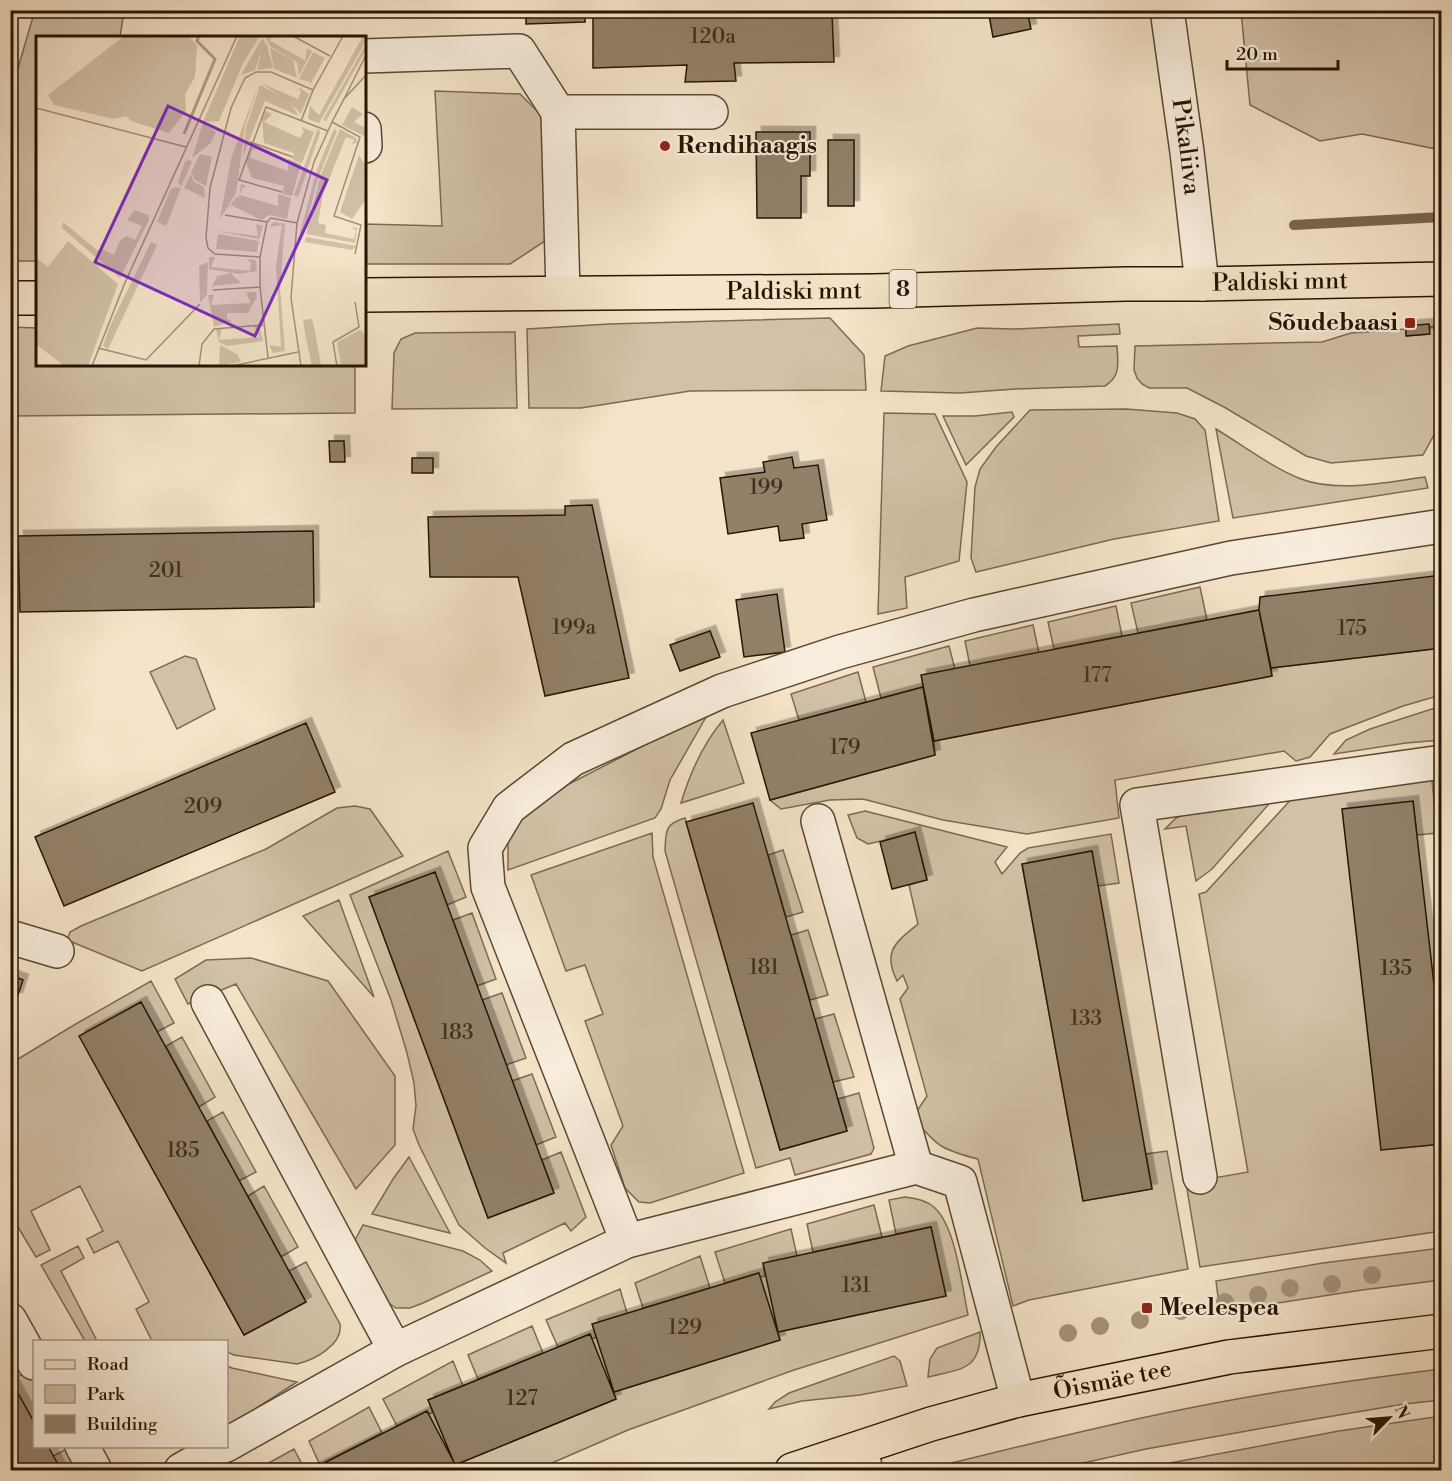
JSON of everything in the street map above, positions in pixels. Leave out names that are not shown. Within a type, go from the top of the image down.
[{"type":"main road","name":"Paldiski mnt","points":[[366,295],[874,291],[1442,279]]},
{"type":"main road","points":[[10,298],[36,298]]},
{"type":"main road","name":"Õismäe tee","points":[[792,1470],[863,1459],[931,1424],[1018,1400],[1229,1357],[1442,1330]]},
{"type":"street","name":"Pikaliiva","points":[[1167,10],[1187,152],[1202,284]]},
{"type":"street","points":[[366,56],[519,51],[558,112],[563,293]]},
{"type":"street","points":[[558,112],[711,112]]},
{"type":"street","points":[[627,1241],[488,887],[485,848],[509,808],[573,759],[722,691],[840,652],[974,615],[1231,558],[1442,526]]},
{"type":"street","points":[[1200,1177],[1137,805],[1442,762]]},
{"type":"street","points":[[818,822],[916,1167]]},
{"type":"street","points":[[10,937],[57,951]]},
{"type":"street","points":[[208,1002],[395,1350]]},
{"type":"street","points":[[228,1444],[395,1350],[627,1241],[916,1167],[960,1182],[1018,1400]]},
{"type":"street","points":[[10,1320],[33,1361]]},
{"type":"street","points":[[82,1448],[95,1470]]},
{"type":"street","points":[[181,1470],[221,1448]]},
{"type":"green space","points":[[35,10],[124,11],[120,36],[36,36],[36,261],[11,261],[11,92]]},
{"type":"green space","points":[[1241,11],[1441,11],[1441,150],[1362,134],[1320,141],[1250,105]]},
{"type":"green space","points":[[435,91],[520,94],[540,114],[550,162],[551,207],[545,241],[510,264],[366,264],[366,224],[442,226]]},
{"type":"green space","points":[[830,318],[864,355],[866,390],[690,391],[581,408],[529,408],[527,329],[609,324]]},
{"type":"green space","points":[[1119,324],[1120,334],[1078,336],[1079,347],[1117,346],[1116,374],[1105,386],[960,393],[881,391],[885,356],[908,346],[977,328],[1014,329]]},
{"type":"green space","points":[[1440,326],[1442,339],[1441,422],[1423,455],[1331,463],[1306,456],[1224,407],[1187,388],[1149,388],[1137,378],[1134,370],[1135,346],[1322,342],[1351,333],[1406,329],[1407,336],[1429,334],[1429,327]]},
{"type":"green space","points":[[11,327],[36,328],[36,366],[355,366],[355,413],[11,416]]},
{"type":"green space","points":[[515,332],[517,408],[392,409],[394,353],[401,339],[415,333]]},
{"type":"green space","points":[[1126,409],[1177,413],[1195,419],[1205,430],[1219,521],[1114,539],[976,572],[971,558],[975,487],[980,469],[996,447],[1030,410]]},
{"type":"green space","points":[[1012,412],[1014,417],[966,465],[943,416],[975,416]]},
{"type":"green space","points":[[884,413],[935,414],[967,482],[959,561],[905,577],[907,608],[878,614]]},
{"type":"green space","points":[[1216,429],[1279,469],[1315,483],[1346,486],[1425,477],[1428,488],[1233,518]]},
{"type":"green space","points":[[1200,587],[1207,620],[1138,633],[1131,603]]},
{"type":"green space","points":[[1116,606],[1122,636],[1054,649],[1048,622]]},
{"type":"green space","points":[[1033,625],[1039,653],[970,666],[965,641]]},
{"type":"green space","points":[[949,646],[955,669],[922,675],[923,687],[881,698],[873,667]]},
{"type":"green space","points":[[1441,648],[1441,695],[1403,706],[1330,734],[1310,757],[1296,761],[1284,751],[1115,780],[1119,818],[1027,834],[943,820],[863,799],[830,800],[781,809],[770,800],[935,755],[934,741],[1272,676],[1271,668]]},
{"type":"green space","points":[[185,656],[196,659],[215,709],[177,729],[150,672]]},
{"type":"green space","points":[[858,672],[866,702],[799,720],[791,694]]},
{"type":"green space","points":[[1441,706],[1441,740],[1334,754],[1346,740],[1370,729]]},
{"type":"green space","points":[[709,712],[670,780],[661,809],[655,818],[508,870],[508,842],[515,826],[524,815],[569,784]]},
{"type":"green space","points":[[723,720],[744,783],[681,803],[698,759]]},
{"type":"green space","points":[[1432,780],[1437,833],[1417,835],[1413,801],[1381,1150],[1441,1144],[1441,1231],[1200,1267],[1186,1183],[1248,1172],[1199,894],[1206,892],[1296,794]]},
{"type":"green space","points":[[1274,798],[1212,869],[1196,881],[1186,826],[1165,829],[1176,818],[1190,812]]},
{"type":"green space","points":[[355,806],[370,809],[403,856],[142,971],[67,940],[70,932],[81,926],[266,849],[337,808]]},
{"type":"green space","points":[[865,811],[1007,847],[995,862],[1002,874],[1020,853],[1028,848],[1111,834],[1119,883],[1098,886],[1091,851],[1022,864],[1083,1201],[1152,1189],[1146,1154],[1167,1151],[1188,1269],[1029,1300],[1013,1306],[978,1159],[941,1146],[913,1117],[927,1096],[900,999],[908,988],[903,975],[897,981],[891,955],[903,936],[918,924],[909,885],[927,879],[915,833],[868,844],[857,838],[848,815]]},
{"type":"green space","points":[[685,818],[780,1150],[847,1131],[838,1099],[859,1093],[874,1148],[871,1154],[795,1175],[790,1158],[756,1168],[665,851],[667,830],[673,823]]},
{"type":"green space","points":[[652,833],[653,857],[744,1173],[650,1203],[639,1202],[625,1188],[611,1145],[623,1126],[585,1021],[603,1014],[585,965],[566,971],[531,875]]},
{"type":"green space","points":[[783,850],[803,912],[786,917],[768,855]]},
{"type":"green space","points":[[448,851],[466,897],[447,905],[435,873],[369,897],[488,1218],[554,1193],[542,1160],[561,1152],[586,1217],[571,1231],[565,1223],[503,1253],[506,1263],[459,1225],[419,1145],[413,1129],[416,1106],[414,1083],[407,1053],[391,1000],[350,895]]},
{"type":"green space","points":[[339,900],[374,997],[303,916]]},
{"type":"green space","points":[[472,913],[496,979],[477,986],[453,920]]},
{"type":"green space","points":[[808,930],[828,995],[810,1000],[791,935]]},
{"type":"green space","points":[[251,958],[328,981],[395,1076],[395,1145],[356,1189],[236,984],[188,1004],[175,979],[206,960]]},
{"type":"green space","points":[[151,981],[174,1023],[157,1032],[141,1002],[80,1036],[244,1335],[306,1302],[289,1271],[306,1262],[340,1324],[337,1339],[326,1350],[297,1364],[234,1355],[228,1352],[228,1340],[152,1340],[136,1309],[149,1302],[118,1241],[94,1253],[87,1239],[103,1231],[80,1186],[31,1211],[50,1250],[36,1257],[15,1222],[11,1222],[10,1064]]},
{"type":"green space","points":[[502,993],[526,1058],[506,1065],[482,1000]]},
{"type":"green space","points":[[834,1014],[854,1077],[833,1082],[815,1019]]},
{"type":"green space","points":[[182,1037],[215,1097],[199,1107],[166,1046]]},
{"type":"green space","points":[[532,1074],[556,1137],[536,1145],[512,1081]]},
{"type":"green space","points":[[223,1112],[256,1172],[239,1181],[207,1121]]},
{"type":"green space","points":[[409,1157],[450,1233],[372,1214]]},
{"type":"green space","points":[[264,1186],[298,1247],[281,1257],[248,1196]]},
{"type":"green space","points":[[905,1197],[928,1203],[942,1217],[957,1258],[968,1315],[794,1370],[628,1430],[536,1470],[458,1470],[455,1465],[616,1399],[614,1392],[780,1340],[778,1332],[946,1296],[931,1227],[896,1234],[889,1200]]},
{"type":"green space","points":[[874,1205],[882,1237],[813,1252],[807,1224]]},
{"type":"green space","points":[[363,1225],[463,1251],[480,1260],[492,1271],[423,1303],[410,1308],[396,1308],[384,1300],[352,1246]]},
{"type":"green space","points":[[791,1229],[797,1256],[763,1263],[765,1276],[760,1277],[758,1273],[725,1283],[715,1252]]},
{"type":"green space","points":[[78,1246],[84,1258],[61,1271],[96,1340],[84,1340],[41,1265]]},
{"type":"green space","points":[[1441,1248],[1441,1280],[1220,1312],[1216,1281],[1323,1263]]},
{"type":"green space","points":[[700,1256],[710,1288],[643,1308],[635,1283]]},
{"type":"green space","points":[[620,1289],[627,1313],[592,1339],[590,1334],[558,1347],[546,1320]]},
{"type":"green space","points":[[532,1326],[543,1353],[478,1379],[468,1355]]},
{"type":"green space","points":[[980,1332],[977,1354],[972,1361],[958,1370],[928,1377],[930,1359],[937,1348]]},
{"type":"green space","points":[[894,1356],[900,1361],[907,1386],[860,1395],[802,1401],[769,1409],[789,1393]]},
{"type":"green space","points":[[453,1361],[463,1386],[428,1400],[433,1412],[429,1414],[427,1411],[397,1426],[383,1399]]},
{"type":"green space","points":[[228,1366],[297,1382],[228,1426]]},
{"type":"green space","points":[[33,1369],[33,1420],[11,1380]]},
{"type":"green space","points":[[1441,1369],[1441,1400],[1404,1404],[1146,1449],[1052,1470],[953,1470],[951,1463],[1088,1430],[1253,1396]]},
{"type":"green space","points":[[369,1407],[382,1433],[320,1465],[309,1441]]},
{"type":"green space","points":[[1441,1416],[1441,1470],[1133,1470],[1339,1431]]},
{"type":"green space","points":[[71,1448],[92,1470],[61,1470],[53,1456]]},
{"type":"green space","points":[[294,1449],[305,1470],[256,1470]]},
{"type":"building","points":[[526,10],[585,10],[585,22],[526,24]]},
{"type":"building","points":[[593,10],[811,10],[811,13],[832,13],[834,62],[734,63],[736,81],[685,82],[687,65],[593,68]]},
{"type":"building","points":[[988,10],[1027,10],[1031,29],[993,37]]},
{"type":"building","points":[[756,132],[810,132],[810,176],[801,176],[801,218],[757,218]]},
{"type":"building","points":[[828,140],[854,140],[854,206],[828,206]]},
{"type":"building","points":[[1429,324],[1430,334],[1406,336],[1406,326]]},
{"type":"building","points":[[329,441],[344,441],[345,462],[330,462]]},
{"type":"building","points":[[792,457],[794,468],[818,465],[827,520],[802,524],[804,538],[780,541],[778,526],[728,534],[720,478],[765,472],[763,462]]},
{"type":"building","points":[[412,458],[433,458],[433,473],[412,473]]},
{"type":"building","points":[[592,505],[629,678],[545,696],[518,577],[430,577],[428,517],[565,515],[565,506]]},
{"type":"building","points":[[313,531],[314,607],[20,612],[18,536]]},
{"type":"building","points":[[1442,575],[1442,648],[1271,668],[1259,610],[1260,597]]},
{"type":"building","points":[[777,594],[785,652],[744,657],[736,600]]},
{"type":"building","points":[[1259,610],[1272,676],[934,741],[921,675]]},
{"type":"building","points":[[710,631],[720,657],[680,671],[670,645]]},
{"type":"building","points":[[923,687],[935,755],[770,800],[751,733]]},
{"type":"building","points":[[306,723],[335,792],[64,906],[35,837]]},
{"type":"building","points":[[1413,801],[1442,1054],[1442,1144],[1381,1150],[1342,809]]},
{"type":"building","points":[[753,803],[847,1131],[780,1150],[686,822]]},
{"type":"building","points":[[915,832],[927,880],[892,889],[880,842]]},
{"type":"building","points":[[1092,851],[1152,1189],[1083,1201],[1022,864]]},
{"type":"building","points":[[435,872],[554,1193],[488,1218],[369,897]]},
{"type":"building","points":[[10,975],[23,980],[17,998],[10,995]]},
{"type":"building","points":[[141,1002],[306,1302],[244,1335],[79,1036]]},
{"type":"building","points":[[931,1227],[946,1296],[778,1332],[763,1263]]},
{"type":"building","points":[[759,1273],[780,1340],[614,1392],[592,1324]]},
{"type":"building","points":[[590,1334],[616,1399],[455,1465],[428,1400]]},
{"type":"building","points":[[10,1379],[33,1420],[33,1448],[49,1448],[61,1470],[10,1470]]},
{"type":"building","points":[[427,1411],[458,1470],[310,1470],[320,1465]]},
{"type":"waterway","points":[[1294,225],[1442,217]]},
{"type":"place","name":"Rendihaagis","points":[[665,146]]},
{"type":"place","name":"Sõudebaasi","points":[[1410,323]]},
{"type":"place","name":"Meelespea","points":[[1147,1308]]}]
